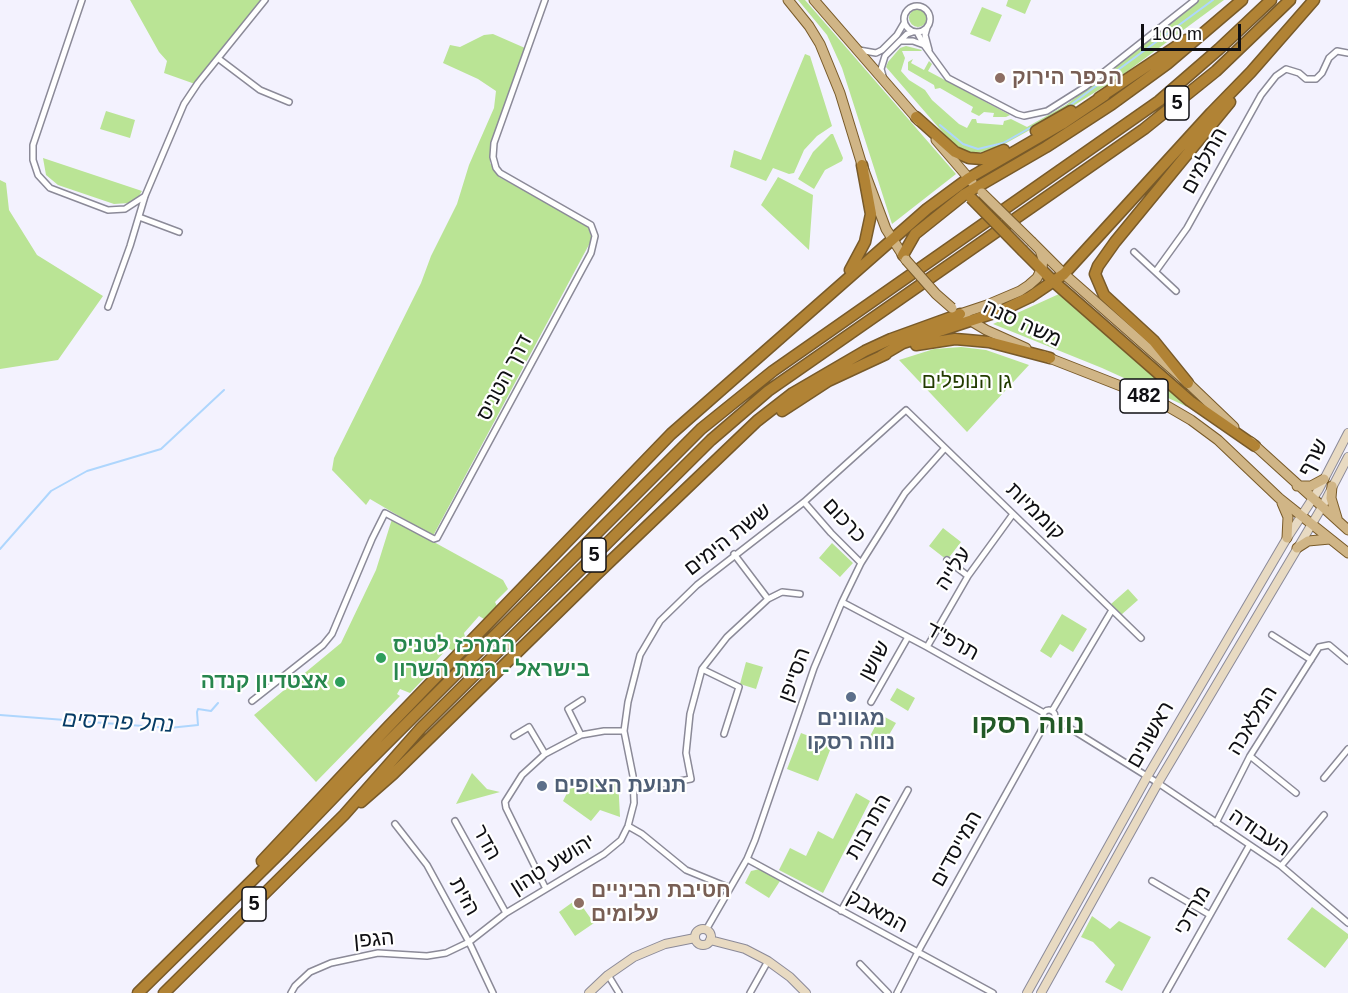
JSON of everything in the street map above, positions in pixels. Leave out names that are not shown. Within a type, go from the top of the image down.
[{"type":"highway","points":[[905,258],[915,234],[968,196],[1112,104],[1167,64],[1242,0]]},
{"type":"highway","name":"5","points":[[138,993],[701,429],[773,371],[1159,101],[1271,0]]},
{"type":"highway","name":"5","points":[[164,993],[344,815],[421,728],[711,440],[738,416],[768,391],[1144,129],[1216,71],[1290,0]]},
{"type":"highway","points":[[714,461],[828,381],[903,343],[1003,310],[1054,282],[1064,274],[1251,72],[1314,0]]},
{"type":"highway","points":[[215,916],[279,842],[671,434],[891,239],[949,193],[969,178],[1062,124],[1225,16]]},
{"type":"highway","points":[[1188,383],[1154,341],[1104,295],[1095,274],[1098,266],[1116,242],[1220,115],[1251,72]]},
{"type":"highway","points":[[916,117],[955,152],[969,158],[982,159],[996,155],[1066,113],[1105,95]]},
{"type":"highway","points":[[842,283],[860,256],[868,232],[871,214],[862,165]]},
{"type":"highway","points":[[949,193],[955,192],[968,196],[1054,282],[1190,400],[1255,446]]},
{"type":"highway","points":[[344,815],[393,774],[714,461],[775,407],[830,371],[891,339],[956,311]]},
{"type":"highway","points":[[881,356],[908,347],[955,339],[989,342],[1050,358]]},
{"type":"main road","name":"משה סנה","points":[[788,0],[820,44],[840,93],[862,165],[891,239],[936,294],[971,322],[986,330],[1136,392],[1191,420],[1218,440],[1311,525]]},
{"type":"main road","name":"482","points":[[814,0],[979,190],[1064,274],[1188,383],[1296,486],[1348,531]]},
{"type":"main road","points":[[956,311],[987,305],[1020,291],[1037,278],[1042,259],[1040,250]]},
{"type":"main road","points":[[1296,486],[1311,486],[1324,479]]},
{"type":"main road","points":[[1332,486],[1333,507],[1339,523]]},
{"type":"main road","points":[[1279,498],[1288,517],[1287,538]]},
{"type":"main road","name":"482","points":[[1311,525],[1348,554]]},
{"type":"main road","points":[[1297,548],[1308,541],[1330,540]]},
{"type":"street","points":[[82,0],[33,145],[33,160],[38,175],[50,188],[108,210],[125,208],[145,196]]},
{"type":"street","points":[[108,307],[145,196],[184,104],[266,0]]},
{"type":"street","name":"דרך הטניס","points":[[252,700],[323,645],[332,634],[385,513],[434,539],[437,538],[591,253],[595,236],[591,225],[500,173],[493,158],[494,143],[545,0]]},
{"type":"street","points":[[855,47],[869,53],[879,51],[904,26],[909,0]]},
{"type":"street","points":[[909,8],[925,0]]},
{"type":"street","points":[[904,21],[908,28],[916,32],[948,78],[1024,116],[1047,111],[1085,87],[1196,0]]},
{"type":"street","points":[[920,4],[931,19],[926,35],[931,55]]},
{"type":"street","points":[[887,83],[881,71],[883,60],[909,32],[927,28]]},
{"type":"street","points":[[900,41],[908,40],[924,45]]},
{"type":"street","name":"התלמים","points":[[1156,271],[1187,228],[1261,95],[1276,76],[1286,69],[1299,73],[1306,79],[1316,79],[1322,73],[1329,58],[1337,51],[1348,53]]},
{"type":"street","points":[[219,59],[260,90],[289,102]]},
{"type":"street","points":[[139,217],[179,232]]},
{"type":"street","points":[[1134,252],[1176,291]]},
{"type":"street","name":"קוממיות","points":[[906,410],[1141,638]]},
{"type":"street","name":"ששת הימים","points":[[624,731],[628,702],[640,656],[660,621],[734,554],[804,502],[906,410]]},
{"type":"street","name":"שרף","points":[[1312,499],[1348,433]]},
{"type":"street","name":"הסייפן","points":[[706,930],[747,859],[764,817],[814,668],[861,563],[905,493],[945,448]]},
{"type":"street","name":"שרף","points":[[1322,507],[1348,457]]},
{"type":"street","name":"ראשונים","points":[[1027,993],[1147,777],[1312,499]]},
{"type":"street","name":"כרכום","points":[[804,502],[861,563]]},
{"type":"street","name":"ראשונים","points":[[1043,993],[1046,983],[1158,783],[1322,507]]},
{"type":"street","name":"עלייה","points":[[927,646],[968,576],[1013,514]]},
{"type":"street","points":[[734,554],[768,599]]},
{"type":"street","points":[[947,560],[968,576]]},
{"type":"street","points":[[635,789],[691,778],[686,753],[690,714],[702,669],[727,637],[768,599],[782,592],[800,594]]},
{"type":"street","name":"תרפ\"ד","points":[[842,602],[927,646],[1044,713]]},
{"type":"street","points":[[1055,719],[1052,722],[1046,722],[1043,717],[1044,713],[1052,711],[1112,610]]},
{"type":"street","points":[[1272,635],[1311,660]]},
{"type":"street","name":"שושן","points":[[871,702],[908,637]]},
{"type":"street","name":"המלאכה","points":[[1215,824],[1250,756],[1319,647],[1329,645],[1348,661]]},
{"type":"street","points":[[702,669],[739,687],[724,734]]},
{"type":"street","points":[[581,735],[568,709],[582,700]]},
{"type":"street","points":[[1052,711],[1055,719]]},
{"type":"street","points":[[1055,719],[1147,777]]},
{"type":"street","name":"המייסדים","points":[[897,993],[1046,722]]},
{"type":"street","points":[[514,736],[529,727],[545,754]]},
{"type":"street","points":[[546,889],[505,802],[522,775],[545,754],[581,735],[604,731],[624,731]]},
{"type":"street","name":"יהושע טהון","points":[[470,942],[506,913],[604,854],[621,840],[628,826],[635,789],[624,731]]},
{"type":"street","points":[[1324,778],[1348,749]]},
{"type":"street","points":[[1250,756],[1296,794]]},
{"type":"street","name":"העבודה","points":[[1147,777],[1281,866],[1348,923]]},
{"type":"street","name":"התרבות","points":[[841,911],[908,790]]},
{"type":"street","points":[[1281,866],[1324,814]]},
{"type":"street","name":"הדר","points":[[455,821],[506,913]]},
{"type":"street","name":"הזית","points":[[395,824],[427,865],[470,942],[493,993]]},
{"type":"street","points":[[628,826],[642,834],[686,870],[730,888]]},
{"type":"street","name":"מרדכי","points":[[1166,993],[1249,846]]},
{"type":"street","name":"המאבק","points":[[747,859],[993,993]]},
{"type":"street","points":[[1152,881],[1210,915]]},
{"type":"street","points":[[710,940],[710,934],[706,930],[698,931],[695,938],[697,943],[703,945],[710,940],[745,949],[768,961],[790,977],[806,993]]},
{"type":"street","points":[[589,993],[608,975],[634,957],[665,944],[695,938]]},
{"type":"street","name":"הגפן","points":[[291,993],[310,972],[331,963],[378,953],[427,956],[446,952],[470,942]]},
{"type":"street","points":[[750,993],[768,961]]},
{"type":"street","points":[[860,964],[888,993]]},
{"type":"street","points":[[608,975],[619,993]]},
{"type":"green space","points":[[130,0],[264,0],[195,84],[164,73],[167,61],[159,52]]},
{"type":"green space","points":[[798,0],[805,0],[956,174],[892,224],[842,68],[827,35]]},
{"type":"green space","points":[[1008,0],[1031,0],[1025,14],[1006,6]]},
{"type":"green space","points":[[1198,0],[1224,0],[1121,76],[1073,106],[992,151],[970,153],[952,143],[886,67],[900,48],[906,46],[922,50],[902,51],[905,58],[901,71],[909,80],[925,90],[932,100],[959,124],[967,128],[972,119],[976,119],[977,123],[1003,125],[1004,121],[1011,119],[1027,127],[1066,105]]},
{"type":"green space","points":[[982,7],[1002,15],[990,42],[970,34]]},
{"type":"green space","points":[[918,9],[924,12],[927,18],[924,24],[918,27],[912,24],[909,18],[912,12]]},
{"type":"green space","points":[[493,34],[525,48],[490,148],[490,163],[499,177],[580,221],[588,227],[592,239],[433,536],[370,499],[366,505],[332,470],[334,458],[421,283],[431,256],[457,204],[469,165],[494,108],[496,91],[478,79],[443,63],[450,45],[460,47],[484,35]]},
{"type":"green space","points":[[805,54],[810,56],[832,126],[817,136],[804,150],[794,173],[789,174],[773,168],[766,181],[730,167],[734,150],[761,160]]},
{"type":"green space","points":[[913,59],[911,63],[924,70],[929,61],[932,64],[928,71],[1010,115],[993,117],[994,113],[984,112],[979,116],[971,112],[973,107],[940,88],[935,89],[934,85],[908,70],[908,62]]},
{"type":"green space","points":[[106,111],[135,120],[130,138],[100,129]]},
{"type":"green space","points":[[831,134],[843,158],[842,161],[825,170],[814,189],[798,179],[813,152]]},
{"type":"green space","points":[[43,158],[142,191],[129,203],[114,204],[58,185],[46,175]]},
{"type":"green space","points":[[778,177],[813,195],[809,250],[761,205]]},
{"type":"green space","points":[[0,180],[6,183],[9,210],[37,255],[103,296],[58,360],[0,369]]},
{"type":"green space","points":[[1059,294],[1190,408],[1102,368],[993,324]]},
{"type":"green space","name":"גן הנופלים","points":[[961,347],[986,350],[1029,365],[967,432],[899,360],[934,349]]},
{"type":"green space","name":"המרכז לטניס בישראל - רמת השרון","points":[[392,519],[503,580],[508,589],[495,602],[497,606],[484,619],[479,616],[464,633],[465,637],[453,651],[448,648],[432,665],[434,668],[410,693],[400,689],[397,694],[400,696],[316,782],[254,715],[341,643],[376,570]]},
{"type":"green space","points":[[943,528],[961,542],[947,560],[929,546]]},
{"type":"green space","points":[[832,543],[853,563],[840,577],[819,558]]},
{"type":"green space","points":[[1128,589],[1138,600],[1121,615],[1111,604]]},
{"type":"green space","points":[[1062,614],[1087,629],[1073,652],[1060,644],[1051,658],[1040,651]]},
{"type":"green space","points":[[746,662],[763,667],[756,689],[740,684]]},
{"type":"green space","points":[[897,688],[915,698],[908,711],[890,700]]},
{"type":"green space","points":[[881,715],[896,723],[883,745],[869,738]]},
{"type":"green space","points":[[801,733],[832,745],[818,781],[787,769]]},
{"type":"green space","points":[[472,773],[487,789],[500,792],[456,804]]},
{"type":"green space","points":[[618,778],[620,817],[600,810],[591,821],[563,801],[569,789]]},
{"type":"green space","points":[[856,793],[870,801],[823,893],[779,870],[790,848],[806,856],[818,831],[833,839]]},
{"type":"green space","points":[[760,869],[780,881],[769,898],[745,883],[751,871]]},
{"type":"green space","points":[[577,899],[594,923],[575,936],[559,912]]},
{"type":"green space","points":[[1312,907],[1348,934],[1348,938],[1325,968],[1287,939]]},
{"type":"green space","points":[[1092,916],[1110,929],[1119,921],[1151,937],[1122,991],[1105,982],[1115,965],[1093,942],[1081,937]]},
{"type":"waterway","points":[[940,125],[963,144],[978,149],[1003,143],[1069,106],[1213,0]]},
{"type":"waterway","points":[[0,549],[51,491],[87,471],[161,449],[224,390]]},
{"type":"waterway","name":"נחל פרדסים","points":[[0,715],[169,728],[198,725],[198,709],[211,711],[218,703]]},
{"type":"place","name":"הכפר הירוק","points":[[1000,78]]},
{"type":"place","name":"המרכז לטניס בישראל - רמת השרון","points":[[381,658]]},
{"type":"place","name":"אצטדיון קנדה","points":[[340,682]]},
{"type":"place","name":"מגוונים נווה רסקו","points":[[851,697]]},
{"type":"place","name":"תנועת הצופים","points":[[542,786]]},
{"type":"place","name":"חטיבת הביניים עלומים","points":[[579,903]]},
{"type":"district","name":"נווה רסקו","points":[[1028,726]]}]
